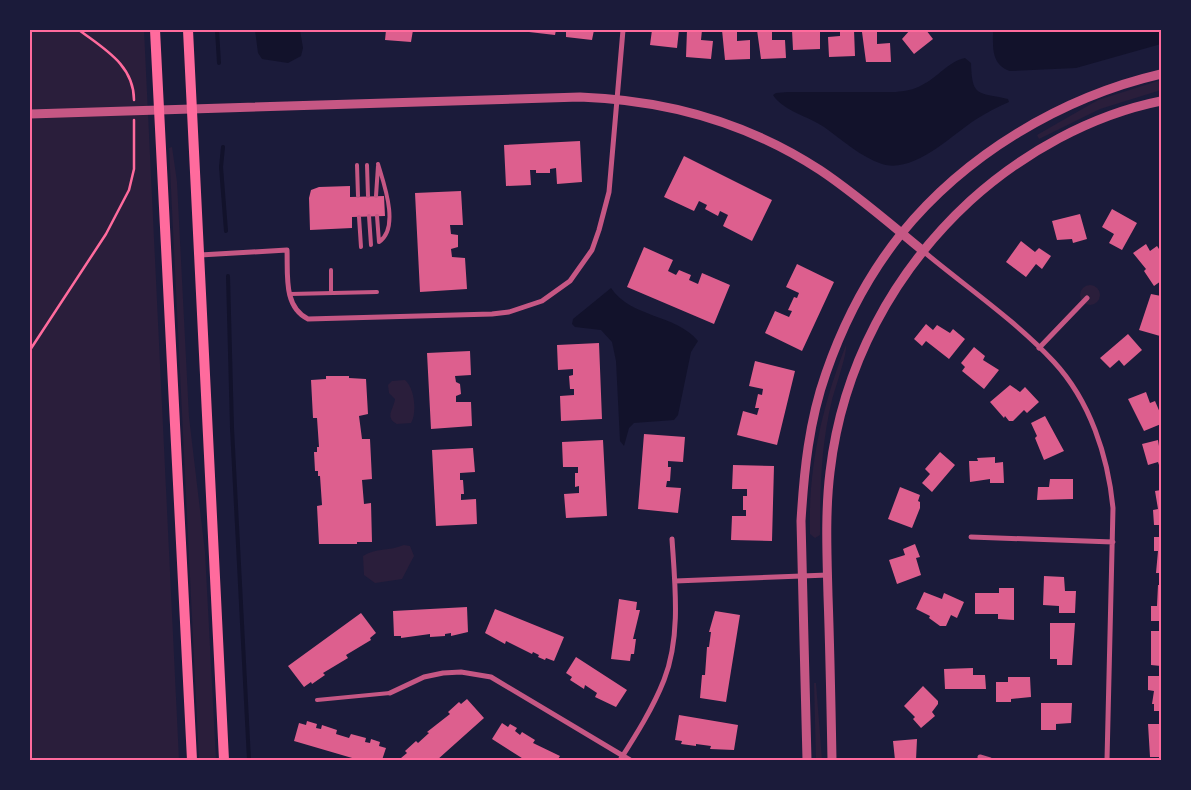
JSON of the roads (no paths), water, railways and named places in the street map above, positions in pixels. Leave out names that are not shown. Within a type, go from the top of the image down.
[{"type":"main road","points":[[155,30],[192,760]]},
{"type":"main road","points":[[188,30],[224,760]]},
{"type":"street","points":[[199,255],[287,250],[290,294],[294,308],[300,316],[314,320],[492,314],[526,308],[557,292],[570,281],[582,266],[600,230],[609,192],[623,30]]},
{"type":"street","points":[[807,760],[801,521],[803,483],[808,444],[824,381],[856,306],[901,234],[959,176],[994,149],[1041,119],[1082,98],[1132,81],[1161,74]]},
{"type":"street","points":[[30,114],[580,97],[618,98],[673,107],[750,132],[821,171],[922,250],[1039,348],[1054,362],[1073,388],[1091,421],[1101,446],[1112,492],[1113,542],[1108,760]]},
{"type":"street","points":[[832,760],[828,490],[834,442],[842,408],[854,371],[872,330],[896,287],[922,250],[945,224],[980,192],[1017,164],[1060,138],[1102,119],[1161,101]]},
{"type":"street","points":[[1039,348],[1087,298]]},
{"type":"street","points":[[971,537],[1113,542]]},
{"type":"street","points":[[621,758],[643,723],[665,679],[674,632],[675,582],[672,539]]},
{"type":"street","points":[[675,582],[828,575]]},
{"type":"street","points":[[390,693],[424,677],[443,673],[461,672],[491,677],[621,758],[630,760]]},
{"type":"street","points":[[980,757],[990,760]]},
{"type":"lane","points":[[376,196],[378,164],[387,194],[389,219],[385,237],[378,242],[377,216]]},
{"type":"lane","points":[[357,165],[358,196]]},
{"type":"lane","points":[[367,165],[368,196]]},
{"type":"lane","points":[[359,216],[360,246]]},
{"type":"lane","points":[[369,216],[371,245]]},
{"type":"lane","points":[[331,270],[331,293]]},
{"type":"lane","points":[[290,294],[377,292]]},
{"type":"lane","points":[[317,700],[390,693]]},
{"type":"waterway","points":[[217,30],[219,63]]},
{"type":"waterway","points":[[223,147],[221,167],[226,231]]},
{"type":"waterway","points":[[228,276],[232,428],[249,760]]}]
